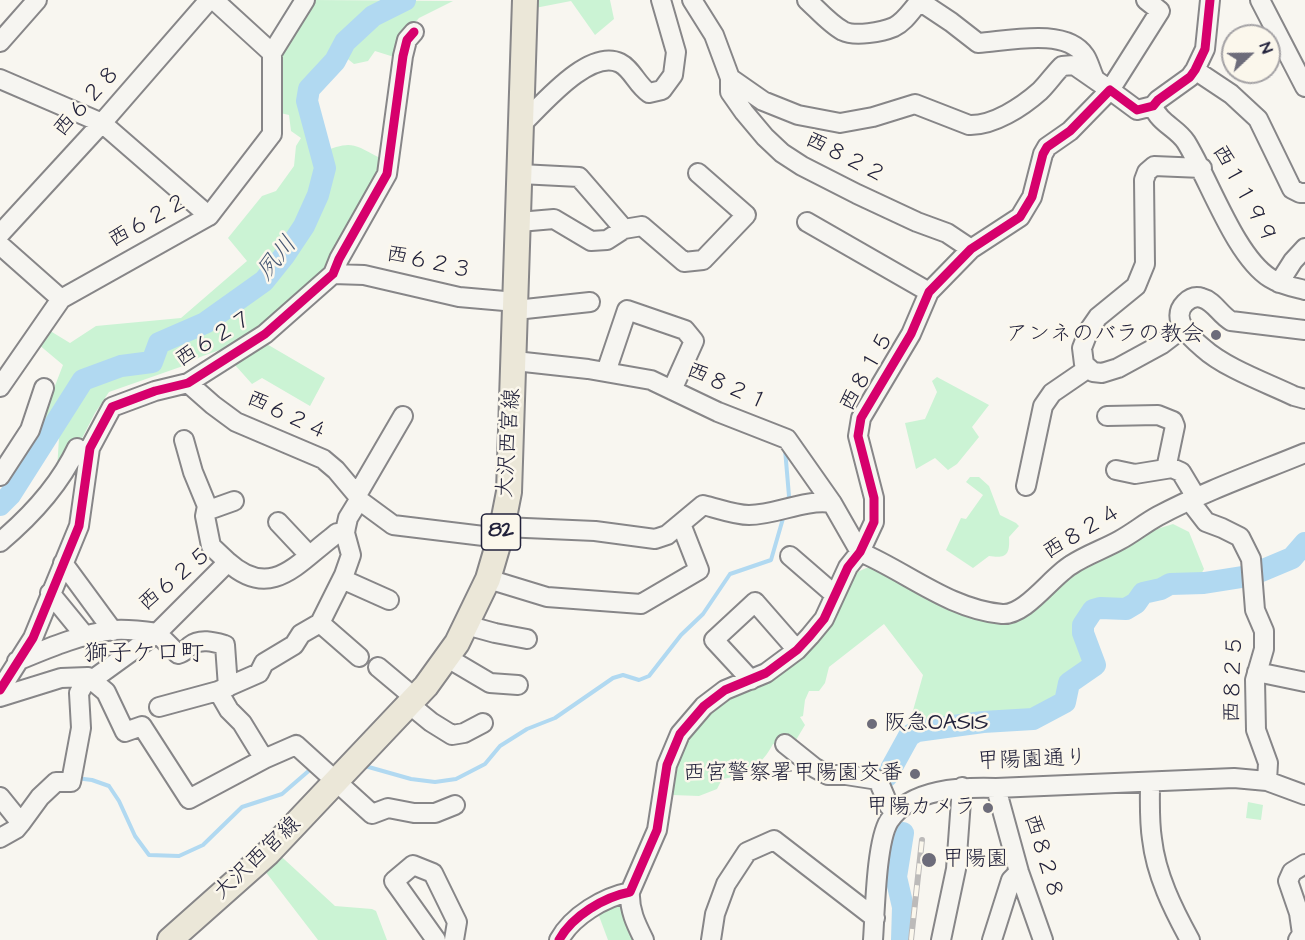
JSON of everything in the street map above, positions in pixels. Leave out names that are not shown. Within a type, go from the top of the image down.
[{"type":"main road","name":"大沢西宮線","points":[[170,940],[268,853],[412,701],[457,643],[488,579],[502,532],[510,492],[525,0]]},
{"type":"street","points":[[0,42],[38,0]]},
{"type":"street","name":"西６２８","points":[[0,234],[102,123],[209,0]]},
{"type":"street","points":[[214,0],[272,53],[305,0]]},
{"type":"street","points":[[522,124],[578,71],[606,59],[621,63],[631,72],[639,86],[649,93],[662,90],[673,75],[676,52],[661,0]]},
{"type":"street","name":"西８２２","points":[[692,0],[714,35],[730,78],[730,92],[734,99],[758,129],[782,153],[802,166],[916,222],[947,233],[971,249]]},
{"type":"street","points":[[807,0],[842,30],[853,34],[895,27],[910,14],[919,0],[978,44],[1051,37],[1066,41],[1084,54],[1094,77]]},
{"type":"street","name":"西８１５","points":[[630,892],[657,830],[667,765],[680,734],[704,706],[725,690],[766,673],[797,650],[824,619],[848,567],[861,552],[874,522],[874,498],[858,436],[861,418],[911,334],[929,292],[971,249],[1020,217],[1032,197],[1042,154],[1047,147],[1070,131],[1110,90],[1160,11],[1146,0]]},
{"type":"street","points":[[730,78],[763,101],[798,115],[840,123],[873,117],[915,104],[969,124],[978,125],[990,122],[1028,101],[1062,66],[1074,65],[1094,77],[1137,110],[1153,106],[1196,70],[1204,49],[1210,0]]},
{"type":"street","points":[[1260,0],[1305,87]]},
{"type":"street","name":"西６２７","points":[[0,690],[33,638],[79,526],[90,448],[112,407],[188,382],[265,334],[333,274],[339,259],[387,174],[403,56],[407,40],[414,32]]},
{"type":"street","name":"西６２２","points":[[61,298],[209,216],[272,134],[272,53]]},
{"type":"street","points":[[1196,70],[1231,94],[1258,119],[1293,189],[1305,193]]},
{"type":"street","points":[[0,79],[102,123],[209,216]]},
{"type":"street","name":"西１１９９","points":[[1153,106],[1156,116],[1184,139],[1202,168],[1232,232],[1264,274],[1279,283],[1305,290]]},
{"type":"street","points":[[1183,328],[1162,344],[1118,368],[1102,373],[1093,372],[1084,364],[1082,348],[1089,330],[1098,317],[1136,286],[1145,264],[1144,180],[1147,172],[1154,166],[1202,168]]},
{"type":"street","points":[[519,222],[554,219],[591,241],[607,240],[624,229],[642,226],[684,262],[704,260],[746,215],[698,173]]},
{"type":"street","points":[[520,174],[579,177],[624,229]]},
{"type":"street","points":[[807,222],[929,292]]},
{"type":"street","points":[[0,245],[61,298],[0,387]]},
{"type":"street","points":[[1279,283],[1293,261],[1305,248]]},
{"type":"street","name":"西６２３","points":[[333,274],[364,275],[459,297],[516,306],[590,302]]},
{"type":"street","points":[[1305,330],[1231,321],[1204,298],[1194,297],[1183,304],[1179,319],[1183,328],[1214,358],[1305,399]]},
{"type":"street","points":[[606,372],[627,310],[685,330],[694,341],[672,390]]},
{"type":"street","name":"西８２１","points":[[515,361],[651,380],[718,412],[787,439],[832,503],[861,552]]},
{"type":"street","points":[[1026,486],[1043,406],[1052,393],[1088,369]]},
{"type":"street","name":"西６２４","points":[[188,382],[236,422],[323,459],[336,470],[358,498]]},
{"type":"street","points":[[0,476],[30,430],[44,388]]},
{"type":"street","points":[[159,707],[223,689],[259,673],[264,663],[294,645],[301,634],[320,622],[342,579],[351,555],[345,533],[348,518],[403,416]]},
{"type":"street","points":[[1107,416],[1166,417],[1173,421],[1175,426],[1166,469],[1134,474],[1116,470]]},
{"type":"street","points":[[184,440],[193,472],[207,506],[205,516],[211,546],[228,562]]},
{"type":"street","points":[[0,542],[21,523],[67,469],[77,448]]},
{"type":"street","name":"西８２４","points":[[861,552],[884,562],[938,594],[981,610],[1004,614],[1025,606],[1056,575],[1069,566],[1122,539],[1156,517],[1193,499],[1305,453]]},
{"type":"street","name":"西８２５","points":[[1166,469],[1172,468],[1181,472],[1206,522],[1240,537],[1251,559],[1255,610],[1264,631],[1264,649],[1255,680],[1256,730],[1268,763],[1267,782]]},
{"type":"street","points":[[358,498],[393,525],[502,532],[595,531],[655,539],[668,535],[703,505],[748,515],[816,501],[832,503]]},
{"type":"street","points":[[206,511],[234,501]]},
{"type":"street","points":[[278,522],[309,555]]},
{"type":"street","points":[[488,579],[548,597],[641,604],[699,570],[681,524]]},
{"type":"street","name":"西６２５","points":[[17,661],[51,647],[113,631],[135,630],[157,633],[228,562],[250,577],[264,580],[286,574],[337,533],[345,533]]},
{"type":"street","points":[[790,556],[835,595]]},
{"type":"street","points":[[63,563],[113,631]]},
{"type":"street","points":[[342,579],[389,600]]},
{"type":"street","points":[[50,593],[86,637]]},
{"type":"street","points":[[751,680],[714,640],[755,602],[797,650]]},
{"type":"street","points":[[320,622],[359,657]]},
{"type":"street","points":[[466,625],[527,639]]},
{"type":"street","points":[[0,838],[16,829],[17,818],[56,782],[72,777],[81,728],[79,693],[90,678],[157,633],[178,654],[186,651],[191,645],[208,640],[225,645],[223,689],[229,710],[242,723],[264,759]]},
{"type":"street","points":[[446,657],[490,683],[518,685]]},
{"type":"street","points":[[378,667],[431,722],[452,735],[464,733],[483,723]]},
{"type":"street","points":[[1257,672],[1305,682]]},
{"type":"street","points":[[0,697],[61,678],[90,678],[106,692],[125,732],[142,726],[189,799],[264,759],[296,745],[372,814],[388,808],[414,813],[435,813],[455,805]]},
{"type":"street","points":[[785,744],[814,768],[828,775],[878,780],[889,806],[896,812],[888,823],[880,852],[873,940]]},
{"type":"street","name":"甲陽園通り","points":[[896,812],[922,798],[962,787],[996,788],[1234,778],[1267,782],[1305,795]]},
{"type":"street","points":[[1150,782],[1152,840],[1161,876],[1190,940]]},
{"type":"street","points":[[941,940],[956,870],[962,787]]},
{"type":"street","name":"西８２８","points":[[996,788],[1019,872],[1043,940]]},
{"type":"street","points":[[0,797],[17,818]]},
{"type":"street","points":[[711,940],[715,914],[726,884],[747,852],[774,840],[874,918]]},
{"type":"street","points":[[1298,940],[1302,934],[1299,913],[1288,882],[1292,872],[1305,864]]},
{"type":"street","points":[[436,940],[394,881],[413,865],[433,873],[457,922],[454,940]]},
{"type":"street","points":[[992,940],[1011,880],[1019,872]]},
{"type":"street","points":[[559,940],[576,920],[588,911],[616,895],[630,892],[633,915],[644,940]]},
{"type":"green space","points":[[313,0],[453,1],[419,18],[396,44],[394,57],[375,51],[368,61],[354,64],[344,56],[322,61],[303,84],[318,153],[350,145],[362,148],[380,158],[381,174],[333,274],[265,334],[109,392],[77,448],[57,470],[59,438],[41,422],[63,365],[38,344],[47,329],[70,343],[96,326],[181,318],[247,261],[228,238],[262,196],[276,191],[294,166],[296,146],[301,138],[291,131],[289,115],[276,112],[278,55]]},
{"type":"green space","points":[[535,0],[610,0],[614,19],[595,35],[571,1],[535,8]]},
{"type":"green space","points":[[265,343],[325,378],[310,406],[262,378],[252,384],[235,365]]},
{"type":"green space","points":[[937,377],[989,405],[972,427],[979,437],[957,464],[948,470],[935,458],[916,469],[905,423],[925,419],[937,392],[932,381]]},
{"type":"green space","points":[[970,477],[979,477],[989,486],[1000,515],[1019,526],[1009,537],[1009,548],[1004,556],[989,556],[973,568],[946,550],[961,518],[966,519],[983,495],[966,482]]},
{"type":"green space","points":[[1173,524],[1189,532],[1204,569],[1197,581],[1173,590],[1119,604],[1094,622],[1093,639],[1101,663],[1076,683],[1070,698],[1060,711],[1040,721],[944,730],[917,735],[912,714],[923,675],[884,624],[829,667],[825,683],[819,691],[809,691],[803,716],[800,717],[805,725],[796,740],[773,744],[752,769],[722,779],[717,789],[699,796],[672,795],[673,768],[689,735],[718,703],[804,655],[832,625],[852,577],[860,571],[875,566],[940,603],[969,616],[994,621],[1024,616],[1038,608],[1066,580],[1084,567],[1157,529]]},
{"type":"green space","points":[[1248,802],[1263,805],[1261,820],[1246,818]]},
{"type":"green space","points":[[272,848],[335,906],[376,911],[387,940],[318,940],[258,862]]},
{"type":"green space","points":[[618,904],[623,907],[637,940],[608,940],[599,916],[609,907]]},
{"type":"waterway","name":"夙川","points":[[0,505],[10,495],[83,380],[121,366],[152,362],[159,343],[205,323],[264,281],[304,226],[318,195],[325,168],[307,101],[309,89],[335,61],[345,42],[373,16],[405,0]]},
{"type":"waterway","points":[[785,449],[789,496],[787,502]]},
{"type":"waterway","points":[[365,766],[411,779],[435,782],[456,779],[485,764],[500,746],[527,729],[555,718],[613,678],[623,675],[639,680],[649,676],[681,635],[703,614],[730,574],[771,560],[784,515]]},
{"type":"waterway","points":[[1261,571],[1292,558],[1305,543]]},
{"type":"waterway","points":[[887,776],[909,736],[917,731],[983,722],[1033,719],[1065,702],[1069,683],[1095,665],[1083,633],[1083,625],[1093,610],[1126,609],[1136,603],[1143,593],[1161,589],[1170,584],[1204,583],[1242,577]]},
{"type":"waterway","points":[[76,778],[92,780],[109,786],[119,801],[135,836],[149,855],[179,856],[203,845],[242,807],[282,794],[312,768]]},
{"type":"waterway","points":[[902,940],[903,907],[896,877],[903,833]]},
{"type":"railway","points":[[911,940],[922,840]]},
{"type":"cycle path","points":[[559,940],[572,923],[590,909],[610,898],[630,892],[657,830],[667,765],[680,734],[704,706],[725,690],[766,673],[797,650],[824,619],[848,567],[860,552],[874,522],[874,498],[858,436],[861,418],[911,334],[929,292],[971,249],[1020,217],[1032,197],[1043,154],[1047,147],[1070,131],[1110,90],[1137,110],[1153,106],[1190,77],[1205,49],[1210,0]]},
{"type":"cycle path","points":[[0,690],[33,638],[79,526],[90,448],[112,407],[155,391],[188,383],[265,334],[333,274],[339,259],[387,174],[403,56],[407,40],[414,32]]},
{"type":"place","name":"アンネのバラの教会","points":[[1216,335]]},
{"type":"place","name":"阪急OASIS","points":[[872,724]]},
{"type":"place","name":"西宮警察署甲陽園交番","points":[[915,774]]},
{"type":"place","name":"甲陽カメラ","points":[[988,808]]},
{"type":"place","name":"甲陽園","points":[[929,860]]},
{"type":"district","name":"獅子ケ口町","points":[[144,655]]}]
